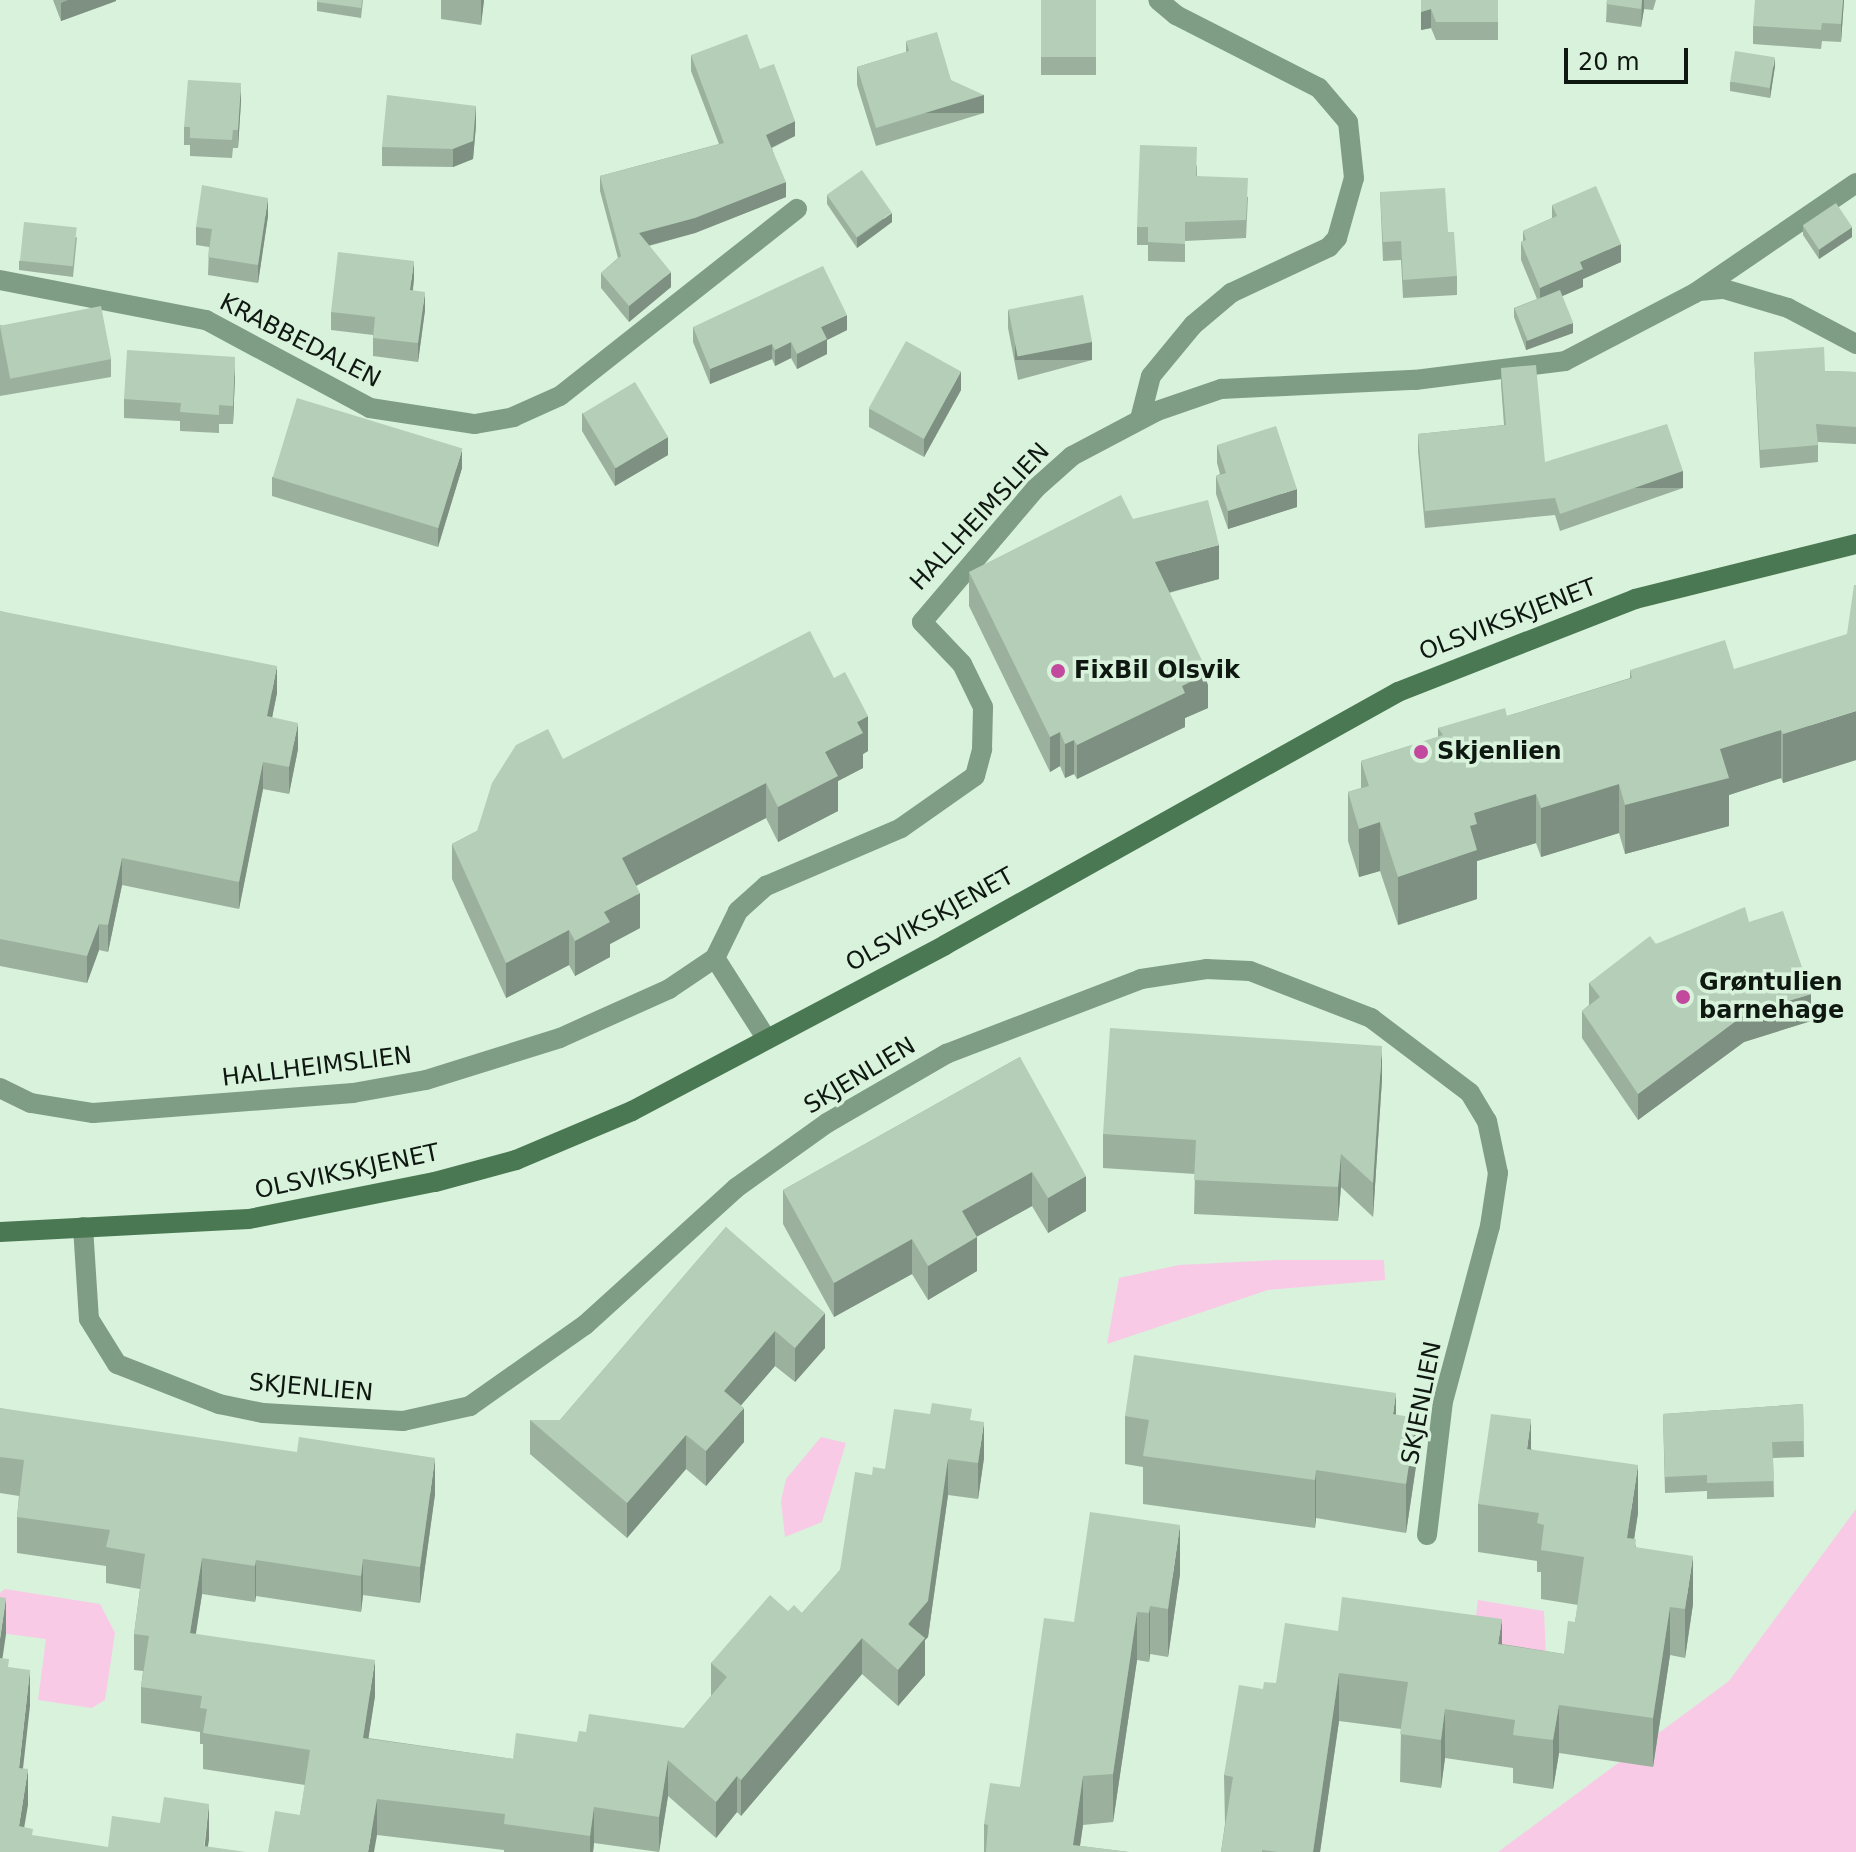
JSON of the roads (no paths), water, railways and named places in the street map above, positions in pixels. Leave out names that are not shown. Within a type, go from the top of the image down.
[{"type":"main road","name":"OLSVIKSKJENET","points":[[0,1232],[249,1219],[435,1182],[516,1160],[632,1111],[945,945],[1398,692],[1635,599],[1856,544]]},
{"type":"street","points":[[1140,419],[1151,376],[1193,325],[1231,293],[1329,247],[1337,238],[1354,178],[1348,122],[1319,88],[1176,15],[1158,0]]},
{"type":"street","name":"HALLHEIMSLIEN","points":[[0,1088],[31,1103],[93,1113],[353,1093],[426,1080],[560,1038],[669,989],[715,958],[738,911],[766,886],[901,828],[975,776],[982,749],[983,707],[962,664],[924,617],[1035,489],[1072,456],[1140,419],[1221,389],[1415,380],[1565,361],[1695,293],[1856,183]]},
{"type":"street","name":"KRABBEDALEN","points":[[0,280],[206,320],[370,408],[475,424],[513,417],[560,396],[692,287],[797,209]]},
{"type":"street","name":"HALLHEIMSLIEN","points":[[1695,293],[1724,289],[1755,297],[1788,308],[1856,344]]},
{"type":"street","points":[[715,958],[766,1038]]},
{"type":"street","name":"SKJENLIEN","points":[[83,1227],[89,1319],[117,1364],[219,1404],[263,1413],[403,1421],[470,1406],[585,1325],[736,1188],[827,1123],[946,1054],[1141,979],[1206,969],[1250,971],[1371,1018],[1470,1093],[1487,1121],[1498,1173],[1490,1226],[1443,1401],[1427,1535]]},
{"type":"place","name":"FixBil Olsvik","points":[[1058,671]]},
{"type":"place","name":"Skjenlien","points":[[1421,752]]},
{"type":"place","name":"Grøntulien barnehage","points":[[1683,997]]}]
